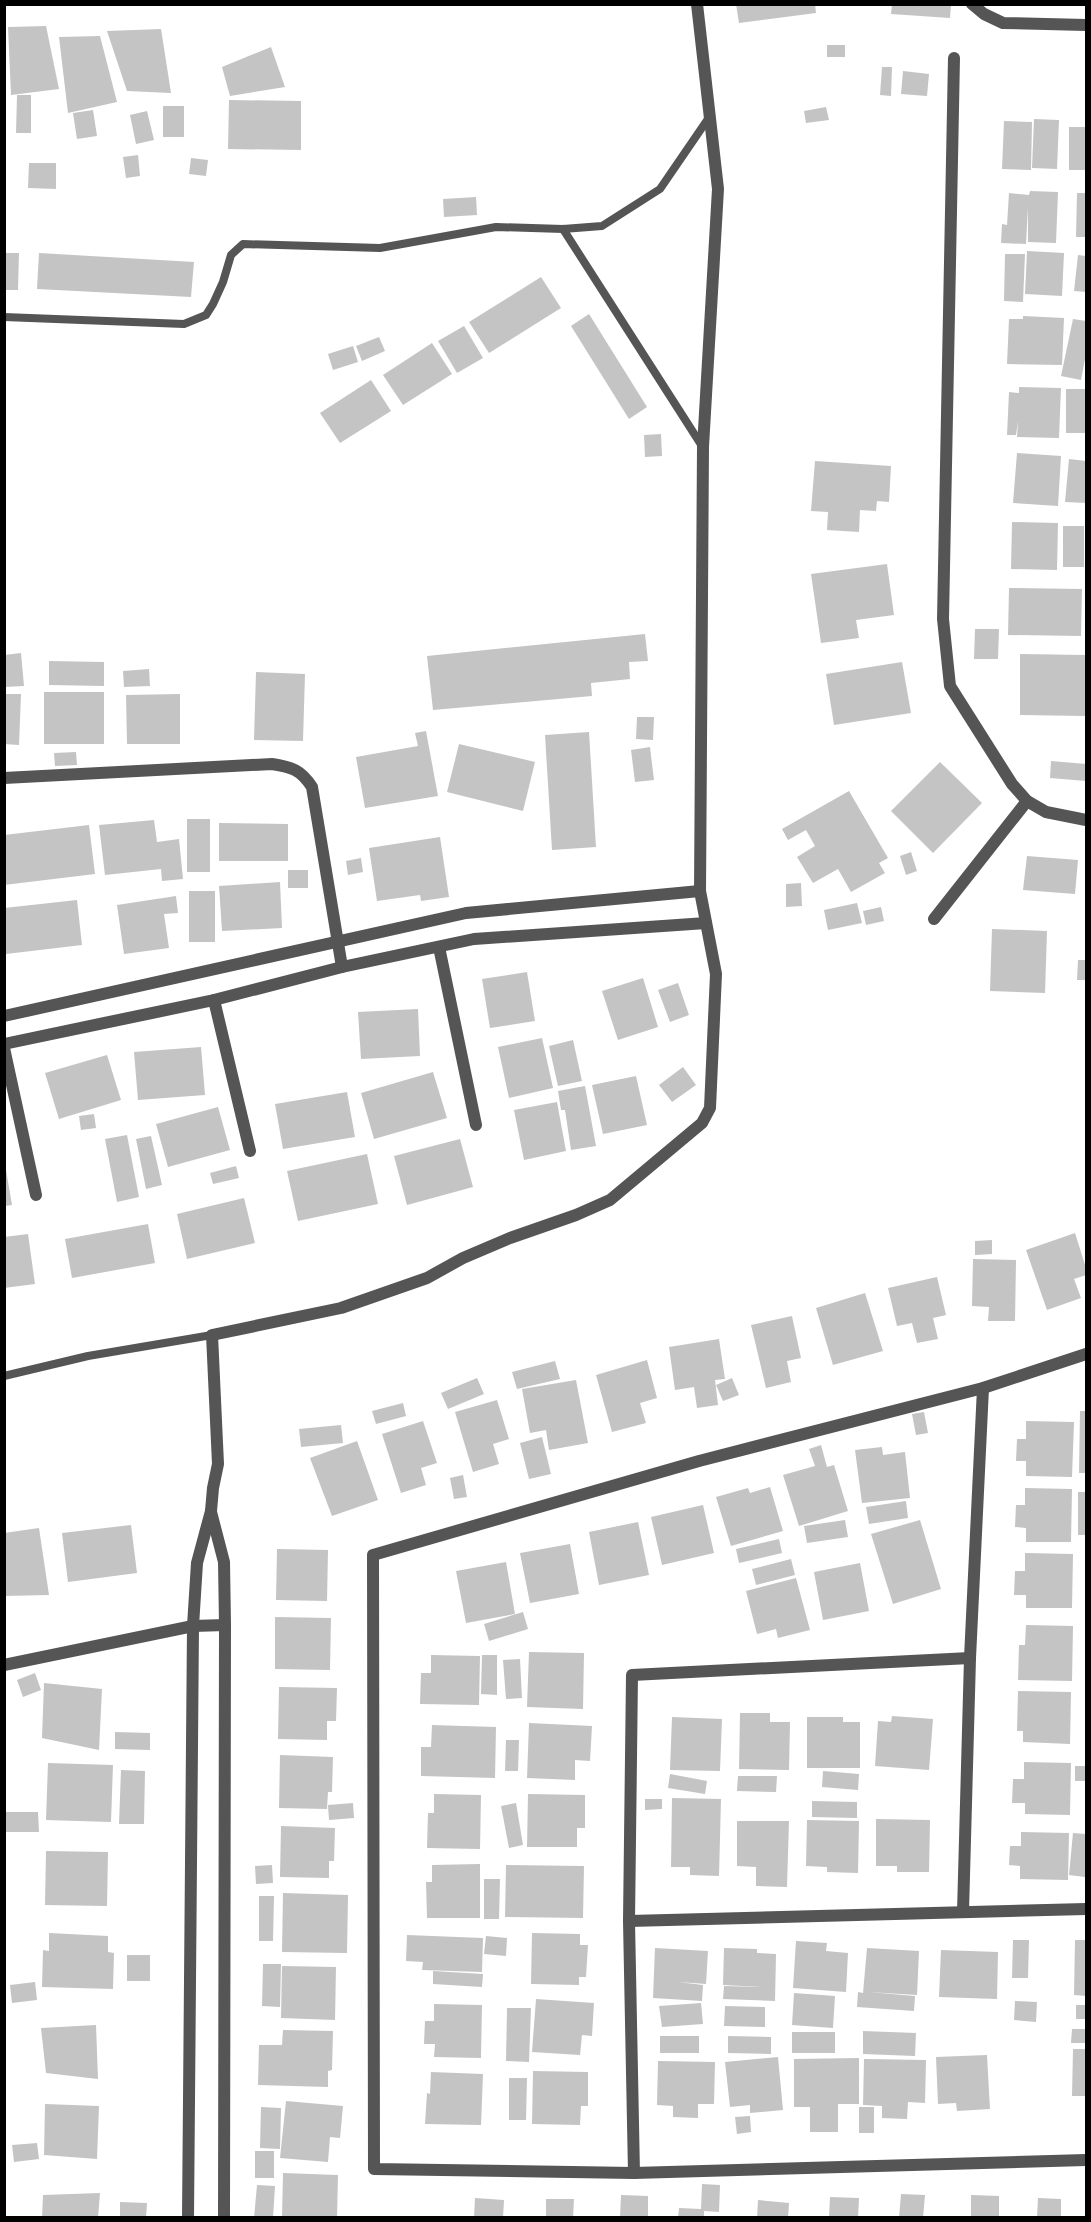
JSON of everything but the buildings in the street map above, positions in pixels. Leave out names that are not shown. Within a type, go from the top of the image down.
[{"type":"street","points":[[188,2217],[193,1626],[197,1563],[211,1511],[218,1464],[212,1335],[341,1308],[427,1278],[463,1258],[610,1200],[702,1123],[710,1108],[716,974],[700,891],[703,447],[718,189],[698,4]]},
{"type":"street","points":[[972,4],[984,14],[1003,23],[1086,25]]},
{"type":"street","points":[[954,58],[943,619],[950,686],[1012,784],[1027,801],[1046,812],[1086,820]]},
{"type":"street","points":[[4,778],[272,764],[288,767],[304,775],[312,787],[342,968]]},
{"type":"street","points":[[934,919],[1027,801]]},
{"type":"street","points":[[4,1016],[466,913],[700,891]]},
{"type":"street","points":[[36,1195],[4,1046],[474,939],[706,923]]},
{"type":"street","points":[[438,947],[476,1125]]},
{"type":"street","points":[[214,1000],[250,1151]]},
{"type":"street","points":[[1086,1354],[983,1388],[699,1461],[373,1555],[374,2169],[634,2173],[1086,2160]]},
{"type":"street","points":[[963,1912],[970,1658],[983,1388]]},
{"type":"street","points":[[211,1511],[224,1562],[224,2217]]},
{"type":"street","points":[[4,1665],[193,1626],[225,1625]]},
{"type":"street","points":[[634,2173],[629,1921],[632,1675],[970,1658]]},
{"type":"street","points":[[629,1921],[1086,1909]]},
{"type":"lane","points":[[4,317],[184,324],[206,315],[223,282],[231,255],[243,244],[380,248],[496,227],[563,229],[602,226],[660,189],[710,116]]},
{"type":"lane","points":[[563,229],[703,447]]},
{"type":"lane","points":[[4,1376],[88,1356],[212,1335]]}]
